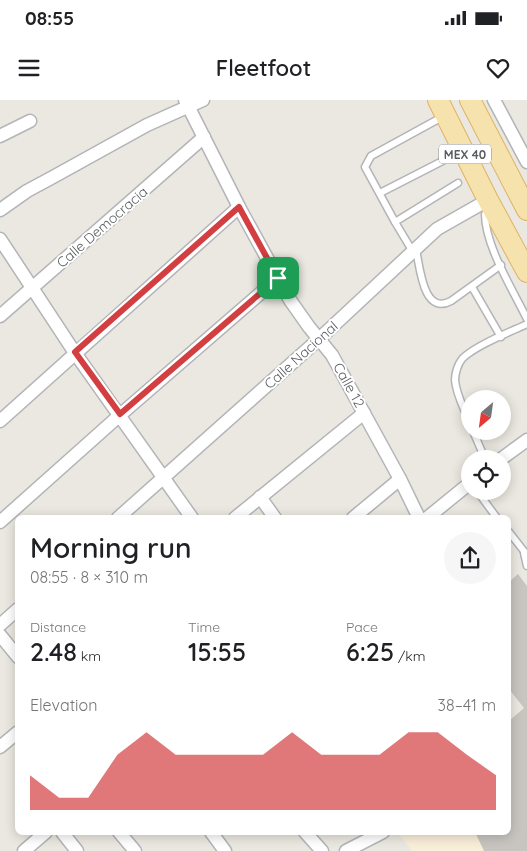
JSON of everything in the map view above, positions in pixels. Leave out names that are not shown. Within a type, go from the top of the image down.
[{"type":"main road","name":"MEX 40","points":[[470,100],[527,210]]},
{"type":"main road","name":"MEX 40","points":[[442,108],[527,272]]},
{"type":"main road","points":[[504,167],[527,179]]},
{"type":"street","points":[[0,210],[27,191],[52,177],[187,104],[203,100]]},
{"type":"street","points":[[494,100],[527,162]]},
{"type":"street","name":"Calle 12","points":[[187,104],[239,207],[278,278],[299,313],[332,355],[400,479],[418,515]]},
{"type":"street","points":[[0,136],[30,121]]},
{"type":"street","name":"Calle Democracia","points":[[0,316],[204,138]]},
{"type":"street","name":"Calle Nacional","points":[[121,515],[319,339],[437,229],[490,203]]},
{"type":"street","points":[[0,421],[239,207]]},
{"type":"street","points":[[0,239],[75,352],[190,515]]},
{"type":"street","points":[[0,522],[120,414],[278,278]]},
{"type":"street","points":[[239,515],[364,413]]},
{"type":"street","points":[[511,452],[527,440]]},
{"type":"street","points":[[357,515],[400,479]]},
{"type":"street","points":[[431,515],[461,490]]},
{"type":"street","points":[[260,497],[273,515]]},
{"type":"street","points":[[0,625],[15,612]]},
{"type":"street","points":[[0,635],[15,653]]},
{"type":"street","points":[[0,747],[15,734]]},
{"type":"street","points":[[24,851],[43,835]]},
{"type":"street","points":[[65,835],[78,851]]},
{"type":"street","points":[[122,835],[135,851]]},
{"type":"street","points":[[213,835],[225,851]]},
{"type":"street","points":[[308,835],[322,851]]},
{"type":"street","points":[[346,851],[377,835]]},
{"type":"lane","points":[[442,108],[371,156],[366,167],[372,182],[395,222],[415,251],[425,289],[433,302],[444,305],[501,266]]},
{"type":"lane","points":[[380,193],[463,150]]},
{"type":"lane","points":[[395,222],[458,183]]},
{"type":"lane","points":[[490,203],[485,214],[485,226],[489,241],[527,319]]},
{"type":"lane","points":[[472,286],[501,337]]},
{"type":"lane","points":[[461,402],[455,380],[457,368],[462,359],[473,351],[527,324]]},
{"type":"lane","points":[[484,500],[495,515]]},
{"type":"lane","points":[[511,535],[526,554],[527,565]]},
{"type":"shaded area","points":[[527,706],[527,851],[412,851],[400,835],[511,835],[511,719]]},
{"type":"building","points":[[518,574],[527,586],[527,851],[484,851],[476,835],[511,835],[511,719],[524,708],[511,692],[511,580]]},
{"type":"route","points":[[239,207],[278,278],[120,414],[75,352],[239,207]]}]
